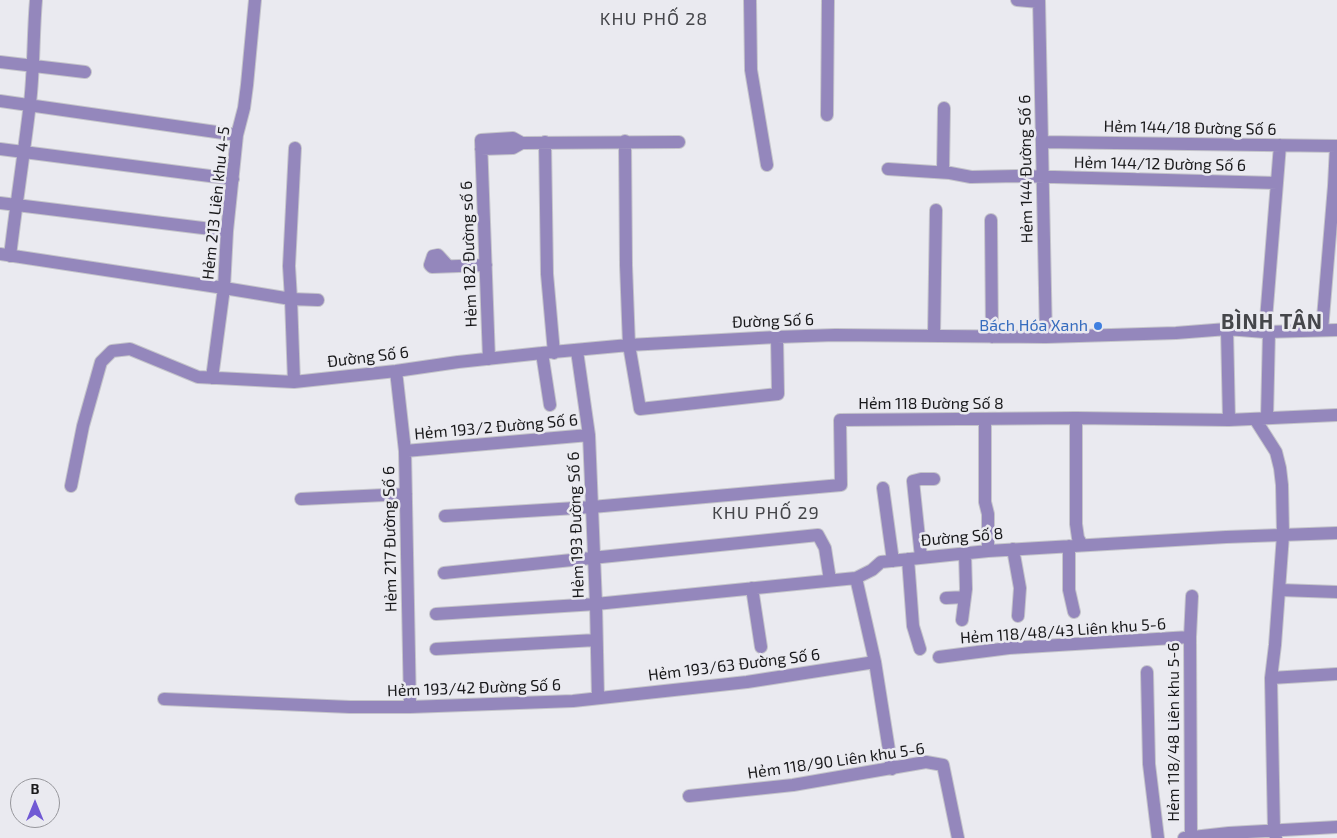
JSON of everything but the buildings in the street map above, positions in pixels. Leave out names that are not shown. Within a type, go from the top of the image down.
[{"type":"street","points":[[36,0],[30,105],[17,206],[5,255],[291,299],[318,300]]},
{"type":"street","name":"Hẻm 213 Liên khu 4-5","points":[[212,378],[224,288],[227,232],[237,135],[246,93],[255,0]]},
{"type":"street","points":[[750,0],[751,70],[767,166]]},
{"type":"street","points":[[827,116],[828,0]]},
{"type":"street","points":[[1017,0],[1039,1]]},
{"type":"street","name":"Hẻm 144 Đường Số 6","points":[[1039,1],[1046,336]]},
{"type":"street","points":[[0,62],[85,72]]},
{"type":"street","points":[[0,101],[237,135]]},
{"type":"street","points":[[943,172],[944,108]]},
{"type":"street","points":[[625,141],[629,345],[640,409],[778,394],[777,336]]},
{"type":"street","points":[[550,404],[545,142],[679,142]]},
{"type":"street","name":"Hẻm 182 Đường số 6","points":[[489,358],[481,149],[513,148],[522,143],[545,142]]},
{"type":"street","name":"Hẻm 144/18 Đường Số 6","points":[[1042,142],[1336,146]]},
{"type":"street","points":[[1275,834],[1271,678],[1280,590],[1283,535],[1280,468],[1276,452],[1261,419],[1280,145]]},
{"type":"street","points":[[1322,330],[1336,186],[1336,146]]},
{"type":"street","points":[[294,148],[289,266],[294,382]]},
{"type":"street","points":[[0,149],[233,179]]},
{"type":"street","name":"Hẻm 144/12 Đường Số 6","points":[[888,169],[943,172],[971,177],[1043,177],[1277,184]]},
{"type":"street","points":[[0,204],[227,232]]},
{"type":"street","points":[[934,336],[936,210]]},
{"type":"street","points":[[991,220],[992,337]]},
{"type":"street","points":[[448,266],[486,265]]},
{"type":"street","points":[[1227,329],[1230,420]]},
{"type":"street","name":"Đường Số 6","points":[[71,486],[83,426],[101,362],[112,352],[130,349],[198,378],[294,382],[396,371],[489,358],[629,345],[777,336],[992,337],[1176,333],[1227,329],[1267,332],[1337,330]]},
{"type":"street","name":"Hẻm 193 Đường Số 6","points":[[577,351],[589,435],[598,698]]},
{"type":"street","name":"Hẻm 217 Đường Số 6","points":[[396,371],[405,451],[410,707]]},
{"type":"street","name":"Hẻm 118 Đường Số 8","points":[[592,507],[841,485],[840,420],[1076,418],[1230,420],[1337,415]]},
{"type":"street","points":[[1074,612],[1069,590],[1078,538],[1076,524],[1076,418]]},
{"type":"street","points":[[984,420],[985,502],[988,514],[988,551]]},
{"type":"street","name":"Hẻm 193/2 Đường Số 6","points":[[405,451],[589,435]]},
{"type":"street","points":[[921,557],[913,481],[934,479]]},
{"type":"street","points":[[883,488],[893,562]]},
{"type":"street","points":[[301,499],[406,494]]},
{"type":"street","points":[[446,516],[592,507]]},
{"type":"street","name":"Đường Số 8","points":[[436,614],[596,604],[856,578],[872,570],[881,562],[965,553],[1337,533]]},
{"type":"street","points":[[444,573],[818,535],[825,548],[830,580]]},
{"type":"street","points":[[1013,549],[1020,588],[1018,616]]},
{"type":"street","points":[[962,620],[965,597],[965,553]]},
{"type":"street","points":[[908,559],[912,618],[920,649]]},
{"type":"street","points":[[856,578],[875,662],[892,769]]},
{"type":"street","points":[[752,588],[761,647]]},
{"type":"street","points":[[1280,590],[1337,592]]},
{"type":"street","name":"Hẻm 118/48 Liên khu 5-6","points":[[1187,838],[1192,596]]},
{"type":"street","points":[[946,598],[965,597]]},
{"type":"street","name":"Hẻm 118/48/43 Liên khu 5-6","points":[[939,657],[1009,648],[1190,637]]},
{"type":"street","points":[[436,649],[596,640]]},
{"type":"street","name":"Hẻm 193/63 Đường Số 6","points":[[598,698],[747,682],[875,662]]},
{"type":"street","points":[[1147,672],[1149,764],[1158,838]]},
{"type":"street","points":[[1271,678],[1337,674]]},
{"type":"street","name":"Hẻm 193/42 Đường Số 6","points":[[164,699],[350,707],[410,707],[573,701],[598,698]]},
{"type":"street","name":"Hẻm 118/90 Liên khu 5-6","points":[[689,796],[793,785],[926,762],[943,765],[958,838]]},
{"type":"street","points":[[1187,838],[1275,834],[1337,827]]},
{"type":"place","name":"Bách Hóa Xanh","points":[[1098,326]]},
{"type":"district","name":"KHU PHỐ 28","points":[[654,19]]},
{"type":"district","name":"BÌNH TÂN","points":[[1272,322]]},
{"type":"district","name":"KHU PHỐ 29","points":[[766,513]]}]
